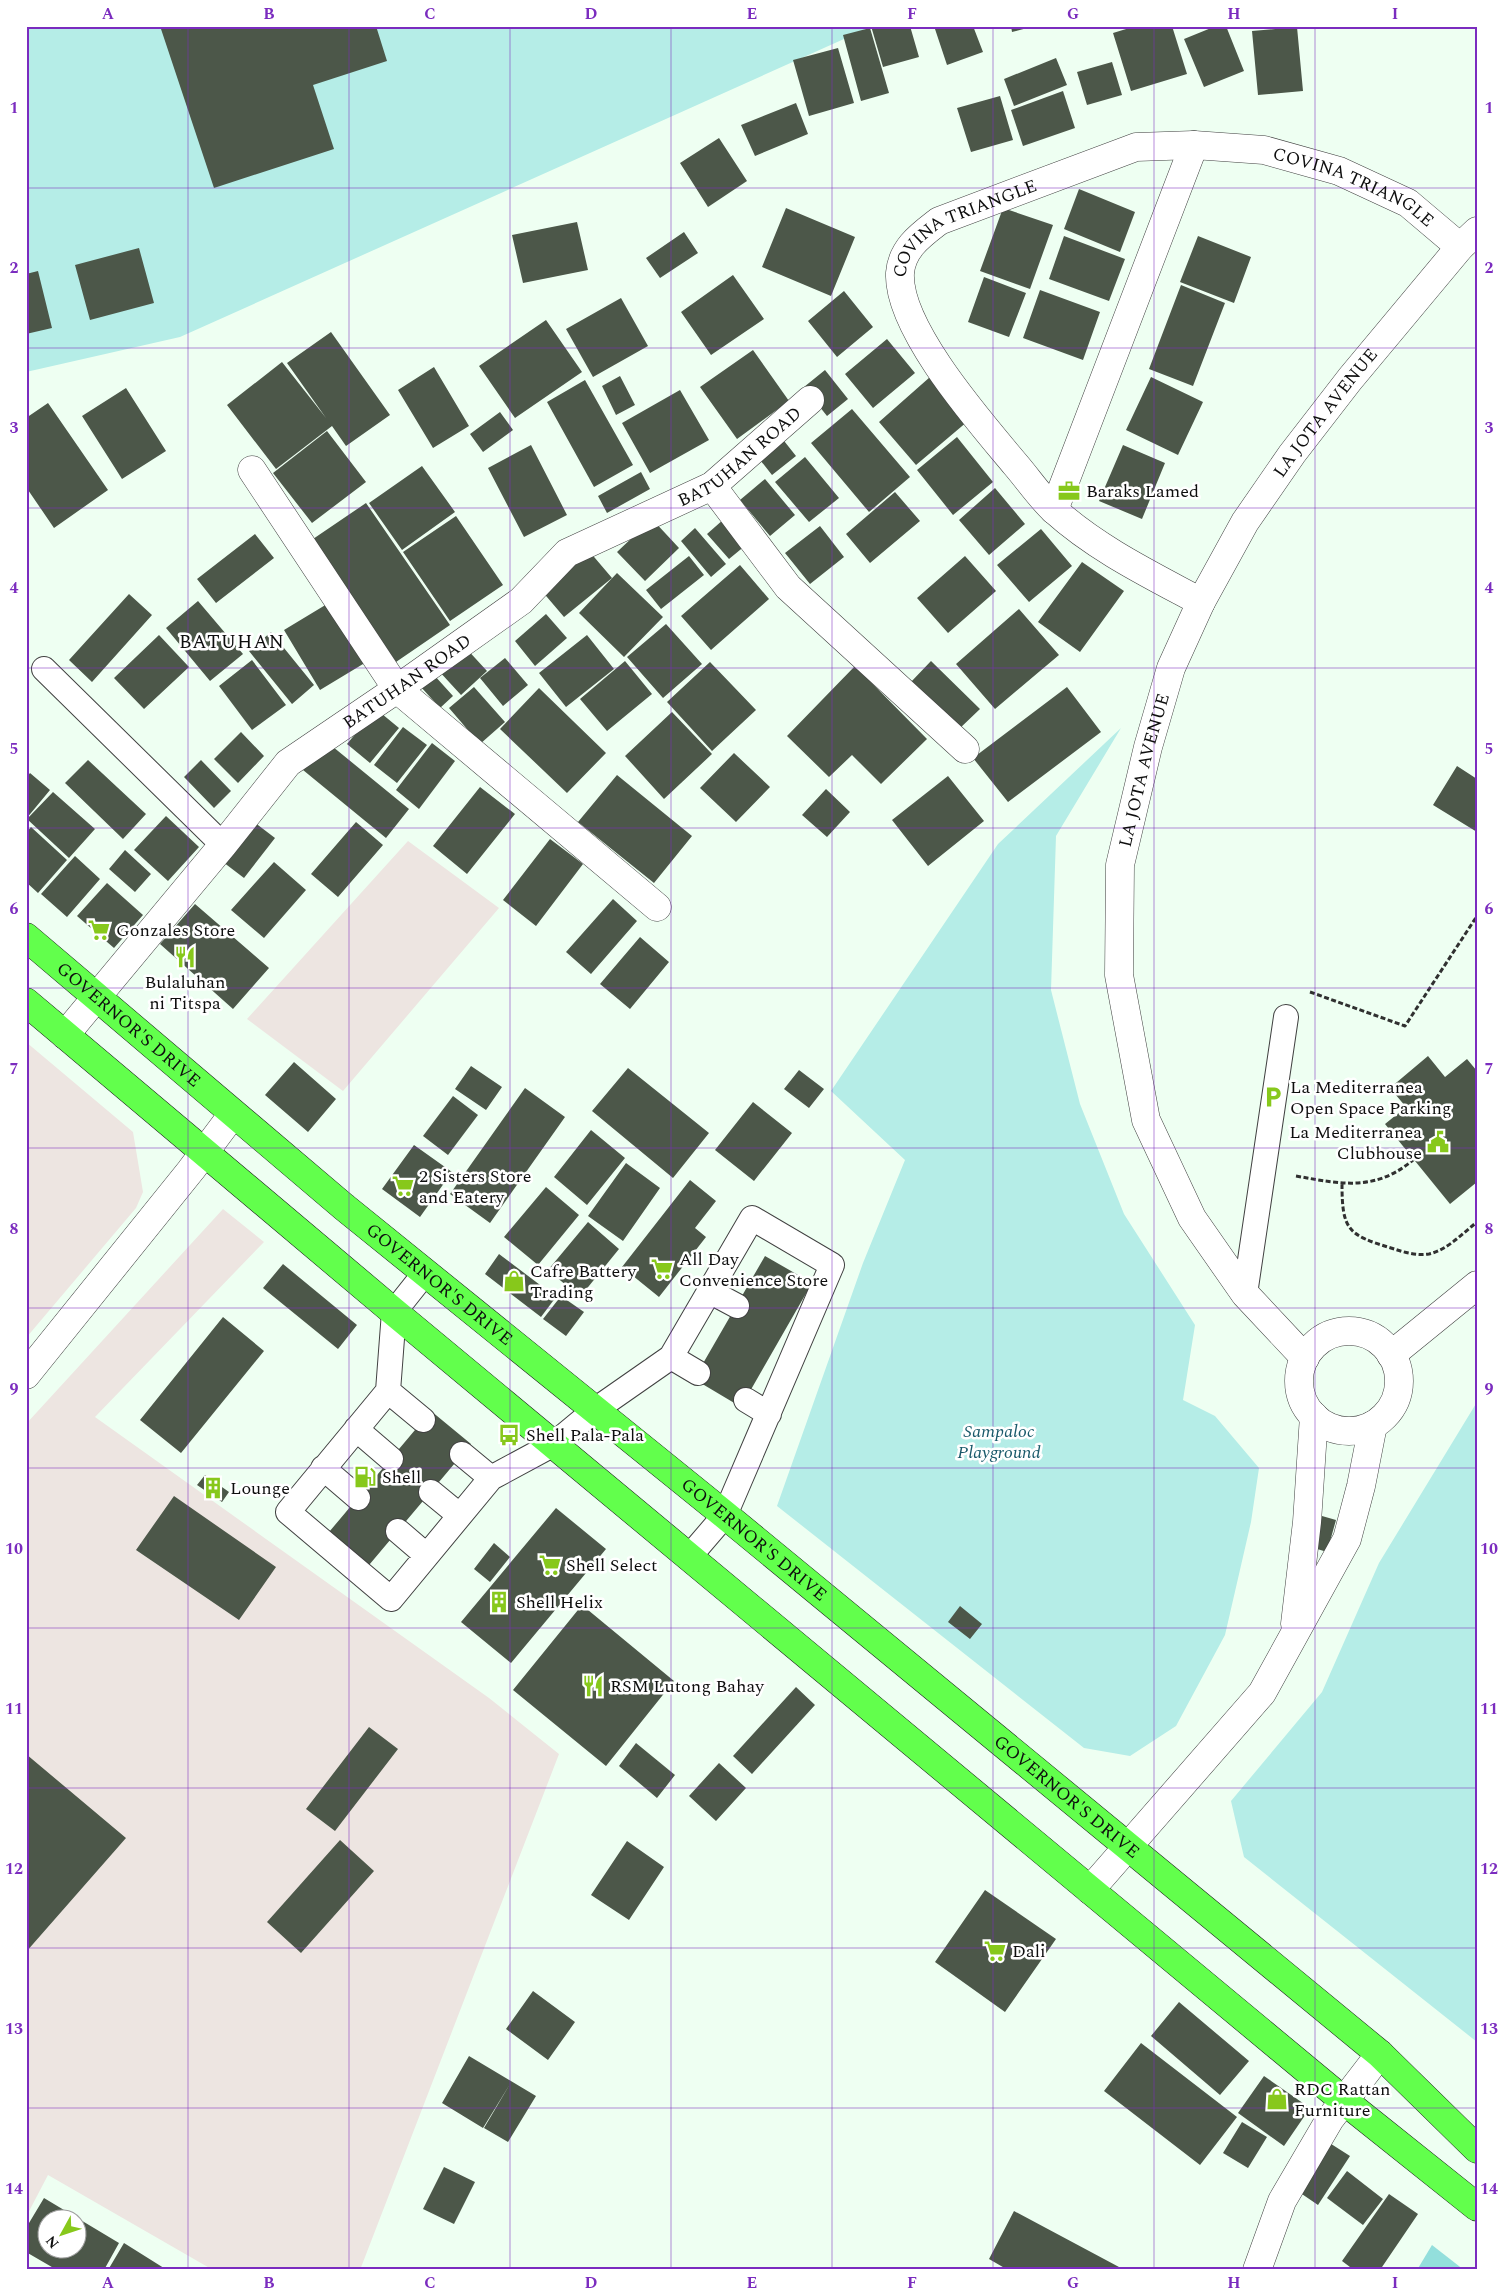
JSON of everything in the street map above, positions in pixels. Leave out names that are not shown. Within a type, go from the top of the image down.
[{"type":"highway","name":"GOVERNOR'S DRIVE","points":[[26,937],[233,1114],[725,1515],[1380,2054],[1475,2148]]},
{"type":"highway","points":[[26,1002],[204,1153],[689,1557],[1343,2100],[1477,2207]]},
{"type":"street","name":"COVINA TRIANGLE","points":[[1201,602],[1114,555],[1054,510],[968,408],[919,335],[901,295],[900,272],[903,258],[914,240],[939,221],[1136,147],[1194,145],[1264,150],[1339,171],[1408,203],[1469,239]]},
{"type":"street","points":[[1054,510],[1194,145]]},
{"type":"street","name":"LA JOTA AVENUE","points":[[1305,1358],[1245,1294],[1192,1218],[1146,1120],[1119,975],[1120,865],[1148,747],[1171,668],[1201,602],[1245,522],[1292,454],[1350,379],[1469,239]]},
{"type":"street","name":"BATUHAN ROAD","points":[[66,1035],[288,763],[397,690],[521,601],[567,553],[712,486],[810,400]]},
{"type":"street","points":[[252,470],[397,690],[658,907]]},
{"type":"street","points":[[712,486],[788,587],[965,749]]},
{"type":"street","points":[[26,1374],[204,1153],[233,1114]]},
{"type":"street","points":[[1391,1354],[1477,1285]]},
{"type":"street","points":[[1340,1332],[1369,1335],[1381,1343],[1391,1354],[1398,1370],[1399,1386],[1395,1402],[1386,1415],[1373,1425],[1358,1430],[1341,1431],[1326,1425],[1314,1416],[1304,1404],[1300,1388],[1300,1373],[1305,1358],[1313,1345],[1326,1337],[1340,1332]]},
{"type":"street","points":[[1090,1890],[1262,1693],[1293,1638],[1314,1573],[1314,1416]]},
{"type":"street","points":[[1314,1573],[1347,1539],[1361,1486],[1373,1425]]},
{"type":"street","points":[[1257,2270],[1282,2201],[1343,2100],[1380,2054]]},
{"type":"lane","points":[[44,669],[223,845]]},
{"type":"lane","points":[[1245,1294],[1286,1017]]},
{"type":"lane","points":[[426,1273],[394,1312],[388,1391],[288,1512],[391,1599],[491,1478],[554,1444],[595,1410],[671,1357],[752,1218],[832,1265],[791,1339],[769,1414],[725,1515],[689,1557]]},
{"type":"lane","points":[[710,1291],[737,1306]]},
{"type":"lane","points":[[671,1357],[698,1373]]},
{"type":"lane","points":[[388,1391],[423,1420]]},
{"type":"lane","points":[[746,1400],[769,1414]]},
{"type":"lane","points":[[356,1429],[391,1459]]},
{"type":"lane","points":[[462,1454],[491,1478]]},
{"type":"lane","points":[[323,1468],[358,1498]]},
{"type":"lane","points":[[431,1492],[459,1516]]},
{"type":"lane","points":[[398,1531],[426,1555]]},
{"type":"path","points":[[1286,1017],[1290,985],[1405,1026],[1477,916]]},
{"type":"path","points":[[1263,1170],[1342,1184],[1362,1183],[1389,1176],[1414,1160]]},
{"type":"path","points":[[1342,1184],[1342,1213],[1359,1238],[1405,1252],[1417,1255],[1430,1254],[1446,1247],[1477,1222]]},
{"type":"shaded area","points":[[408,841],[499,908],[343,1091],[247,1019]]},
{"type":"shaded area","points":[[26,1042],[133,1132],[143,1192],[136,1208],[26,1338]]},
{"type":"shaded area","points":[[223,1209],[264,1242],[95,1417],[489,1698],[559,1754],[360,2270],[213,2270],[48,2175],[26,2217],[26,1424]]},
{"type":"shaded area","points":[[1432,2245],[1464,2270],[1417,2270]]},
{"type":"green space","points":[[26,26],[873,26],[180,337],[26,372]]},
{"type":"green space","name":"Sampaloc Playground","points":[[1121,728],[1056,836],[1051,990],[1080,1104],[1124,1214],[1195,1325],[1183,1400],[1215,1416],[1259,1468],[1251,1522],[1225,1635],[1176,1726],[1130,1756],[1084,1748],[777,1506],[863,1263],[905,1160],[831,1091],[998,844]]},
{"type":"green space","points":[[1477,1402],[1477,2042],[1244,1857],[1231,1801],[1322,1692],[1379,1563]]},
{"type":"building","points":[[160,26],[376,26],[387,61],[313,85],[334,149],[214,188]]},
{"type":"building","points":[[871,26],[910,26],[919,57],[883,67]]},
{"type":"building","points":[[934,26],[973,26],[983,52],[947,65]]},
{"type":"building","points":[[1011,26],[1031,26],[1031,27],[1012,32]]},
{"type":"building","points":[[1136,26],[1172,26],[1187,74],[1131,91],[1113,33]]},
{"type":"building","points":[[1216,26],[1226,26],[1244,71],[1204,87],[1184,39]]},
{"type":"building","points":[[1297,27],[1303,91],[1258,95],[1252,31]]},
{"type":"building","points":[[870,28],[889,93],[861,101],[843,35]]},
{"type":"building","points":[[838,48],[854,103],[809,116],[793,60]]},
{"type":"building","points":[[1056,58],[1067,85],[1014,106],[1004,79]]},
{"type":"building","points":[[1112,62],[1122,95],[1087,105],[1077,72]]},
{"type":"building","points":[[1063,91],[1075,128],[1023,146],[1011,110]]},
{"type":"building","points":[[1000,96],[1013,140],[971,152],[957,108]]},
{"type":"building","points":[[796,103],[808,134],[755,156],[741,125]]},
{"type":"building","points":[[719,138],[747,181],[708,207],[680,163]]},
{"type":"building","points":[[1079,189],[1135,212],[1120,252],[1064,229]]},
{"type":"building","points":[[786,208],[855,237],[831,296],[762,267]]},
{"type":"building","points":[[1003,208],[1053,225],[1030,289],[980,271]]},
{"type":"building","points":[[577,222],[588,270],[523,283],[512,235]]},
{"type":"building","points":[[684,232],[698,253],[660,278],[646,258]]},
{"type":"building","points":[[1064,236],[1125,259],[1109,301],[1049,279]]},
{"type":"building","points":[[1198,236],[1251,257],[1234,303],[1180,282]]},
{"type":"building","points":[[139,248],[154,303],[90,320],[75,265]]},
{"type":"building","points":[[38,271],[52,328],[26,334],[26,274]]},
{"type":"building","points":[[733,275],[764,319],[711,355],[681,312]]},
{"type":"building","points":[[984,277],[1026,293],[1009,337],[968,322]]},
{"type":"building","points":[[1181,285],[1225,303],[1193,386],[1149,369]]},
{"type":"building","points":[[1040,290],[1100,312],[1083,360],[1023,338]]},
{"type":"building","points":[[844,291],[873,327],[837,357],[808,321]]},
{"type":"building","points":[[621,298],[648,346],[593,377],[566,329]]},
{"type":"building","points":[[546,320],[582,372],[515,418],[479,366]]},
{"type":"building","points":[[331,332],[390,415],[346,446],[332,426],[276,469],[227,405],[282,362],[326,418],[287,363]]},
{"type":"building","points":[[887,339],[915,373],[873,408],[845,374]]},
{"type":"building","points":[[753,350],[789,401],[737,439],[700,387]]},
{"type":"building","points":[[434,367],[469,426],[433,448],[398,390]]},
{"type":"building","points":[[825,370],[848,399],[827,416],[804,387]]},
{"type":"building","points":[[620,376],[635,405],[616,415],[602,386]]},
{"type":"building","points":[[930,377],[968,421],[916,465],[879,422]]},
{"type":"building","points":[[1151,377],[1203,402],[1178,455],[1126,430]]},
{"type":"building","points":[[585,380],[633,465],[594,487],[547,402]]},
{"type":"building","points":[[126,388],[166,451],[122,479],[82,416]]},
{"type":"building","points":[[680,390],[709,440],[650,473],[622,423]]},
{"type":"building","points":[[48,403],[108,490],[54,528],[26,487],[26,418]]},
{"type":"building","points":[[852,409],[910,477],[869,512],[811,443]]},
{"type":"building","points":[[500,412],[513,430],[483,452],[470,434]]},
{"type":"building","points":[[327,431],[366,482],[312,523],[273,473]]},
{"type":"building","points":[[777,432],[796,456],[772,475],[753,451]]},
{"type":"building","points":[[957,437],[993,482],[953,515],[917,470]]},
{"type":"building","points":[[531,445],[567,515],[524,537],[488,468]]},
{"type":"building","points":[[1123,445],[1165,463],[1142,519],[1099,501]]},
{"type":"building","points":[[805,457],[839,498],[809,522],[775,482]]},
{"type":"building","points":[[422,466],[455,512],[402,550],[369,503]]},
{"type":"building","points":[[641,472],[650,489],[607,513],[598,496]]},
{"type":"building","points":[[765,479],[795,515],[770,536],[740,500]]},
{"type":"building","points":[[995,488],[1025,524],[989,555],[959,520]]},
{"type":"building","points":[[895,492],[920,521],[870,563],[846,534]]},
{"type":"building","points":[[366,503],[450,625],[396,662],[313,539]]},
{"type":"building","points":[[456,516],[503,585],[450,621],[403,552]]},
{"type":"building","points":[[652,519],[679,548],[645,581],[617,552]]},
{"type":"building","points":[[724,519],[746,545],[729,559],[707,534]]},
{"type":"building","points":[[820,526],[844,557],[810,584],[785,553]]},
{"type":"building","points":[[695,528],[726,564],[711,577],[681,541]]},
{"type":"building","points":[[1041,529],[1072,566],[1029,602],[997,565]]},
{"type":"building","points":[[255,534],[274,558],[216,603],[197,579]]},
{"type":"building","points":[[589,551],[612,578],[564,617],[541,590]]},
{"type":"building","points":[[689,556],[704,575],[661,609],[646,590]]},
{"type":"building","points":[[965,556],[996,591],[948,633],[917,598]]},
{"type":"building","points":[[1082,562],[1124,591],[1080,652],[1038,622]]},
{"type":"building","points":[[740,565],[769,599],[711,650],[681,616]]},
{"type":"building","points":[[617,573],[663,617],[624,657],[579,613]]},
{"type":"building","points":[[129,594],[152,615],[92,682],[69,660]]},
{"type":"building","points":[[198,601],[243,654],[210,681],[166,628]]},
{"type":"building","points":[[332,601],[368,661],[320,690],[284,630]]},
{"type":"building","points":[[1019,609],[1059,655],[995,709],[956,664]]},
{"type":"building","points":[[546,614],[567,638],[535,666],[515,641]]},
{"type":"building","points":[[666,624],[702,664],[663,698],[627,657]]},
{"type":"building","points":[[271,632],[314,685],[292,704],[249,651]]},
{"type":"building","points":[[159,635],[189,667],[144,709],[114,678]]},
{"type":"building","points":[[587,635],[614,669],[566,707],[539,673]]},
{"type":"building","points":[[464,646],[487,671],[461,695],[438,670]]},
{"type":"building","points":[[505,658],[528,685],[503,706],[480,678]]},
{"type":"building","points":[[252,660],[286,705],[252,730],[219,686]]},
{"type":"building","points":[[625,661],[652,694],[607,731],[580,699]]},
{"type":"building","points":[[931,661],[980,709],[958,730],[910,683]]},
{"type":"building","points":[[710,662],[756,710],[712,751],[667,702]]},
{"type":"building","points":[[855,666],[927,739],[881,784],[852,755],[829,777],[787,736]]},
{"type":"building","points":[[434,675],[453,696],[440,708],[421,687]]},
{"type":"building","points":[[474,687],[505,722],[480,744],[449,708]]},
{"type":"building","points":[[1067,687],[1101,732],[1008,802],[973,758]]},
{"type":"building","points":[[539,688],[606,753],[567,793],[500,729]]},
{"type":"building","points":[[376,709],[399,728],[370,763],[347,744]]},
{"type":"building","points":[[672,712],[712,754],[664,799],[625,756]]},
{"type":"building","points":[[403,727],[427,745],[397,783],[374,765]]},
{"type":"building","points":[[241,732],[264,756],[238,783],[214,759]]},
{"type":"building","points":[[327,742],[409,809],[386,838],[303,770]]},
{"type":"building","points":[[432,743],[455,761],[419,809],[396,790]]},
{"type":"building","points":[[734,753],[770,787],[736,822],[700,788]]},
{"type":"building","points":[[88,760],[146,814],[123,839],[65,783]]},
{"type":"building","points":[[201,760],[231,791],[214,808],[184,777]]},
{"type":"building","points":[[1457,766],[1477,779],[1477,832],[1433,805]]},
{"type":"building","points":[[30,773],[50,790],[26,819],[26,778]]},
{"type":"building","points":[[617,775],[692,836],[654,883],[578,822]]},
{"type":"building","points":[[948,776],[984,821],[928,866],[892,820]]},
{"type":"building","points":[[480,787],[515,814],[467,874],[433,846]]},
{"type":"building","points":[[826,789],[850,812],[827,837],[802,815]]},
{"type":"building","points":[[53,792],[95,829],[69,858],[27,819]]},
{"type":"building","points":[[166,816],[199,847],[168,881],[134,850]]},
{"type":"building","points":[[254,822],[275,838],[244,878],[223,862]]},
{"type":"building","points":[[356,822],[383,845],[338,897],[311,874]]},
{"type":"building","points":[[31,827],[67,860],[38,893],[26,882],[26,833]]},
{"type":"building","points":[[550,839],[583,864],[536,926],[503,900]]},
{"type":"building","points":[[125,850],[151,874],[135,892],[109,869]]},
{"type":"building","points":[[75,856],[100,879],[67,917],[41,894]]},
{"type":"building","points":[[274,862],[306,890],[264,938],[231,910]]},
{"type":"building","points":[[107,883],[143,915],[114,948],[77,916]]},
{"type":"building","points":[[613,899],[637,921],[591,974],[566,952]]},
{"type":"building","points":[[195,904],[269,968],[233,1009],[160,944]]},
{"type":"building","points":[[640,937],[669,962],[630,1009],[600,984]]},
{"type":"building","name":"La Mediterranea Clubhouse","points":[[1428,1056],[1445,1077],[1467,1059],[1477,1071],[1477,1182],[1450,1204],[1385,1124],[1406,1107],[1390,1088]]},
{"type":"building","points":[[294,1062],[336,1099],[308,1132],[265,1095]]},
{"type":"building","points":[[471,1066],[502,1087],[486,1110],[455,1089]]},
{"type":"building","points":[[628,1068],[709,1133],[673,1178],[592,1111]]},
{"type":"building","points":[[799,1070],[824,1089],[809,1108],[784,1089]]},
{"type":"building","points":[[525,1088],[565,1117],[490,1223],[450,1194]]},
{"type":"building","points":[[453,1096],[478,1115],[448,1155],[423,1136]]},
{"type":"building","points":[[753,1102],[792,1133],[754,1181],[715,1150]]},
{"type":"building","points":[[591,1130],[625,1158],[587,1205],[554,1177]]},
{"type":"building","points":[[414,1145],[452,1172],[420,1217],[382,1189]]},
{"type":"building","points":[[626,1163],[660,1188],[623,1241],[588,1216]]},
{"type":"building","points":[[690,1180],[716,1201],[695,1228],[706,1237],[659,1297],[622,1267]]},
{"type":"building","points":[[546,1187],[579,1215],[538,1265],[504,1237]]},
{"type":"building","points":[[588,1222],[619,1249],[580,1297],[548,1270]]},
{"type":"building","name":"Cafre Battery Trading","points":[[499,1254],[556,1297],[541,1317],[485,1274]]},
{"type":"building","points":[[765,1256],[812,1283],[741,1407],[694,1379]]},
{"type":"building","points":[[283,1264],[357,1325],[338,1349],[263,1288]]},
{"type":"building","points":[[561,1296],[584,1312],[566,1336],[543,1319]]},
{"type":"building","points":[[223,1317],[264,1351],[181,1453],[140,1420]]},
{"type":"building","points":[[431,1411],[471,1444],[364,1571],[324,1538]]},
{"type":"building","name":"Lounge","points":[[205,1475],[229,1492],[222,1502],[197,1485]]},
{"type":"building","points":[[174,1496],[276,1567],[239,1620],[136,1550]]},
{"type":"building","name":"Shell Select","points":[[556,1508],[606,1549],[511,1663],[461,1622]]},
{"type":"building","points":[[1322,1516],[1336,1520],[1327,1552],[1314,1548]]},
{"type":"building","points":[[494,1543],[510,1557],[490,1582],[474,1569]]},
{"type":"building","name":"RSM Lutong Bahay","points":[[582,1605],[674,1681],[606,1766],[513,1690]]},
{"type":"building","points":[[960,1606],[982,1624],[970,1639],[948,1622]]},
{"type":"building","points":[[796,1687],[815,1705],[752,1774],[733,1756]]},
{"type":"building","points":[[369,1727],[398,1749],[335,1831],[306,1809]]},
{"type":"building","points":[[636,1743],[675,1775],[657,1798],[619,1766]]},
{"type":"building","points":[[26,1754],[126,1838],[26,1952]]},
{"type":"building","points":[[719,1763],[746,1788],[716,1821],[689,1796]]},
{"type":"building","points":[[340,1840],[374,1871],[301,1953],[267,1922]]},
{"type":"building","points":[[627,1841],[664,1867],[629,1920],[591,1895]]},
{"type":"building","name":"Dali","points":[[985,1890],[1056,1939],[1005,2012],[935,1962]]},
{"type":"building","points":[[533,1991],[575,2022],[548,2060],[506,2029]]},
{"type":"building","points":[[1179,2002],[1249,2061],[1220,2095],[1151,2036]]},
{"type":"building","points":[[1141,2043],[1237,2117],[1200,2165],[1104,2091]]},
{"type":"building","points":[[469,2056],[536,2096],[508,2142],[484,2128],[510,2084],[483,2128],[442,2103]]},
{"type":"building","points":[[1264,2076],[1310,2108],[1284,2146],[1238,2113]]},
{"type":"building","points":[[1242,2122],[1267,2137],[1248,2168],[1223,2153]]},
{"type":"building","points":[[1328,2142],[1350,2156],[1318,2205],[1296,2190]]},
{"type":"building","points":[[444,2167],[475,2182],[454,2224],[423,2209]]},
{"type":"building","points":[[1347,2171],[1383,2199],[1363,2225],[1327,2198]]},
{"type":"building","points":[[1389,2194],[1418,2214],[1380,2270],[1354,2270],[1342,2261]]},
{"type":"building","points":[[44,2198],[60,2208],[38,2208]]},
{"type":"building","points":[[38,2208],[38,2258],[88,2258],[88,2224],[119,2243],[104,2270],[57,2270],[26,2252],[26,2228]]},
{"type":"building","points":[[1014,2211],[1119,2267],[1118,2270],[1008,2270],[989,2259]]},
{"type":"building","points":[[124,2243],[167,2270],[108,2270]]},
{"type":"place","name":"Baraks Lamed","points":[[1069,491]]},
{"type":"place","name":"Gonzales Store","points":[[99,930]]},
{"type":"place","name":"Bulaluhan ni Titspa","points":[[185,957]]},
{"type":"place","name":"La Mediterranea Open Space Parking","points":[[1273,1097]]},
{"type":"place","name":"La Mediterranea Clubhouse","points":[[1438,1142]]},
{"type":"place","name":"2 Sisters Store and Eatery","points":[[403,1186]]},
{"type":"place","name":"All Day Convenience Store","points":[[662,1269]]},
{"type":"place","name":"Cafre Battery Trading","points":[[514,1281]]},
{"type":"place","name":"Shell Pala-Pala","points":[[509,1435]]},
{"type":"place","name":"Shell","points":[[365,1477]]},
{"type":"place","name":"Lounge","points":[[213,1488]]},
{"type":"place","name":"Shell Select","points":[[550,1565]]},
{"type":"place","name":"Shell Helix","points":[[499,1602]]},
{"type":"place","name":"RSM Lutong Bahay","points":[[593,1686]]},
{"type":"place","name":"Dali","points":[[995,1951]]},
{"type":"place","name":"RDC Rattan Furniture","points":[[1277,2099]]},
{"type":"district","name":"BATUHAN","points":[[232,642]]}]
